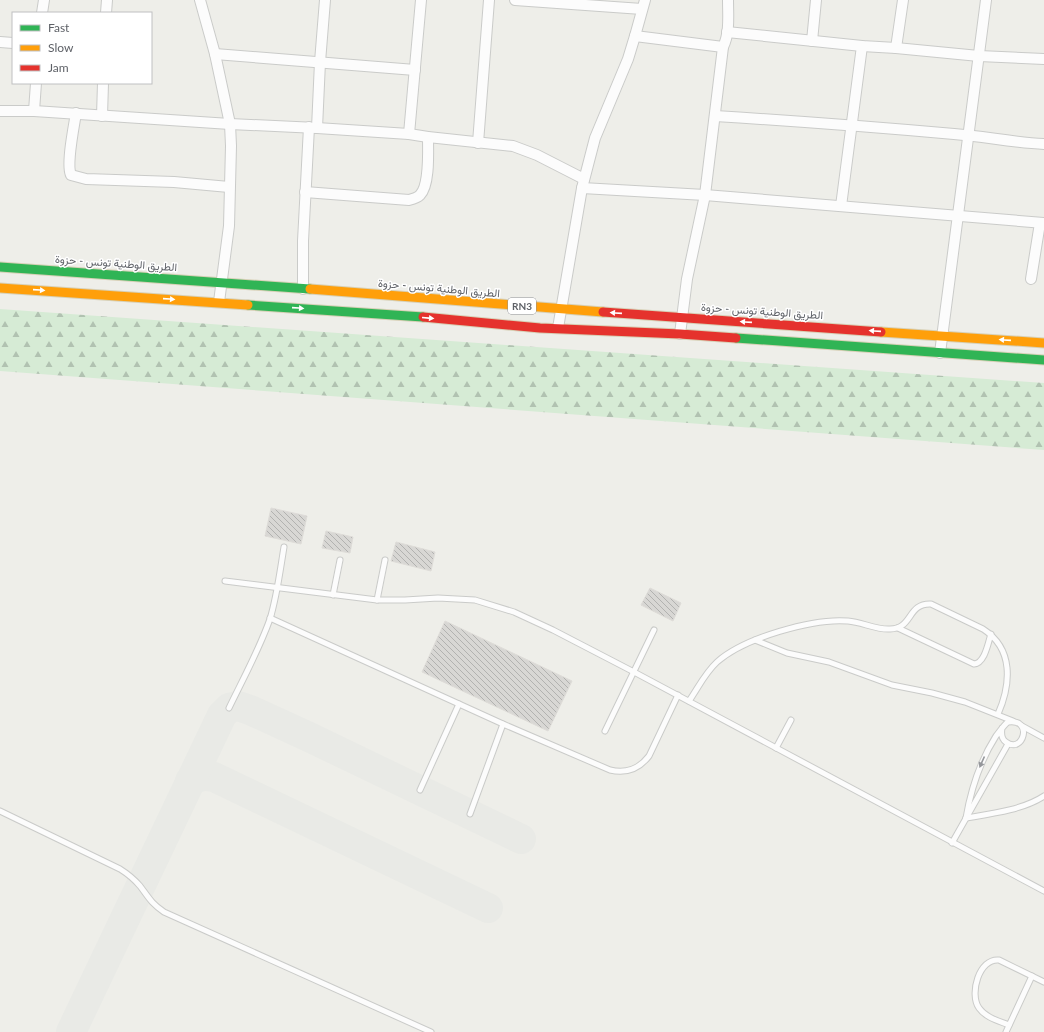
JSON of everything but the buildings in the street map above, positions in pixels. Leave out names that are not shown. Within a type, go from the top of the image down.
[{"type":"main road","name":"الطريق الوطنية تونس - حزوة","points":[[0,267],[222,282],[682,318],[1044,343]]},
{"type":"main road","name":"RN3","points":[[0,288],[219,302],[558,328],[680,334],[1044,360]]},
{"type":"street","points":[[42,12],[44,0]]},
{"type":"street","points":[[106,12],[107,0]]},
{"type":"street","points":[[200,0],[215,54],[230,124],[231,146],[228,226],[219,302]]},
{"type":"street","points":[[303,289],[305,192],[320,62],[325,0]]},
{"type":"street","points":[[409,134],[421,0]]},
{"type":"street","points":[[478,142],[489,0]]},
{"type":"street","points":[[515,0],[643,5],[628,58],[595,138],[583,183],[558,328]]},
{"type":"street","points":[[680,334],[687,279],[706,195],[723,47],[726,41],[728,0]]},
{"type":"street","points":[[812,41],[816,0]]},
{"type":"street","points":[[896,48],[903,0]]},
{"type":"street","points":[[940,353],[941,335],[986,0]]},
{"type":"street","points":[[727,32],[979,56],[1044,59]]},
{"type":"street","points":[[635,36],[723,47]]},
{"type":"street","points":[[0,42],[12,43]]},
{"type":"street","points":[[841,206],[862,46]]},
{"type":"street","points":[[215,54],[415,70]]},
{"type":"street","points":[[34,111],[36,84]]},
{"type":"street","points":[[102,116],[103,84]]},
{"type":"street","points":[[0,111],[34,111],[409,134],[519,148],[583,183],[706,195],[1042,223],[1032,279]]},
{"type":"street","points":[[76,114],[69,171],[71,175],[86,179],[174,182],[229,187]]},
{"type":"street","points":[[715,116],[852,125],[968,135],[1025,143],[1044,144]]},
{"type":"street","points":[[305,192],[409,200],[415,198],[422,192],[425,184],[428,137]]},
{"type":"lane","points":[[228,708],[260,644],[270,618],[284,547]]},
{"type":"lane","points":[[333,595],[340,560]]},
{"type":"lane","points":[[377,600],[385,560]]},
{"type":"lane","points":[[225,581],[377,600],[438,598],[475,600],[494,605],[534,620],[678,695],[1044,891]]},
{"type":"lane","points":[[689,701],[705,676],[717,663],[730,652],[755,640],[808,624],[831,621],[848,621],[883,629],[898,628],[905,624],[918,606],[930,604],[991,634],[1003,649],[1007,667],[1006,682],[1004,696],[998,714]]},
{"type":"lane","points":[[270,618],[503,724],[610,770],[619,772],[628,771],[644,763],[649,756],[678,695]]},
{"type":"lane","points":[[898,628],[974,664],[980,662],[982,659],[991,634]]},
{"type":"lane","points":[[604,731],[654,630]]},
{"type":"lane","points":[[755,640],[787,653],[829,662],[892,685],[949,697],[998,714],[1044,738]]},
{"type":"lane","points":[[420,790],[459,704]]},
{"type":"lane","points":[[776,748],[791,720]]},
{"type":"lane","points":[[966,818],[978,771],[985,756],[1002,728],[1008,722],[1013,721]]},
{"type":"lane","points":[[470,814],[503,724]]},
{"type":"lane","points":[[1002,728],[1001,734],[1003,740],[1008,744],[1013,745],[1022,740],[1024,735],[1024,730],[1021,725]]},
{"type":"lane","points":[[952,843],[1008,744]]},
{"type":"lane","points":[[966,818],[1017,807],[1034,802],[1044,796]]},
{"type":"lane","points":[[0,811],[120,869],[135,880],[149,900],[164,912],[431,1032]]},
{"type":"lane","points":[[1009,1026],[988,1017],[979,1008],[974,995],[977,980],[985,964],[994,960],[999,960],[1044,982]]},
{"type":"lane","points":[[1006,1032],[1032,976]]},
{"type":"green space","points":[[0,309],[1044,383],[1044,450],[0,371]]},
{"type":"taxiway","points":[[71,1032],[222,715],[229,708],[238,706],[250,710],[521,839]]},
{"type":"taxiway","points":[[190,781],[202,776],[214,777],[488,908]]},
{"type":"traffic: fast","points":[[0,267],[310,289]]},
{"type":"traffic: fast","points":[[248,305],[423,317]]},
{"type":"traffic: fast","points":[[736,338],[1044,360]]},
{"type":"traffic: slow","points":[[0,288],[248,305]]},
{"type":"traffic: slow","points":[[310,289],[603,312]]},
{"type":"traffic: slow","points":[[881,332],[1044,343]]},
{"type":"traffic: jam","points":[[603,312],[881,332]]},
{"type":"traffic: jam","points":[[423,317],[540,328],[736,338]]}]
